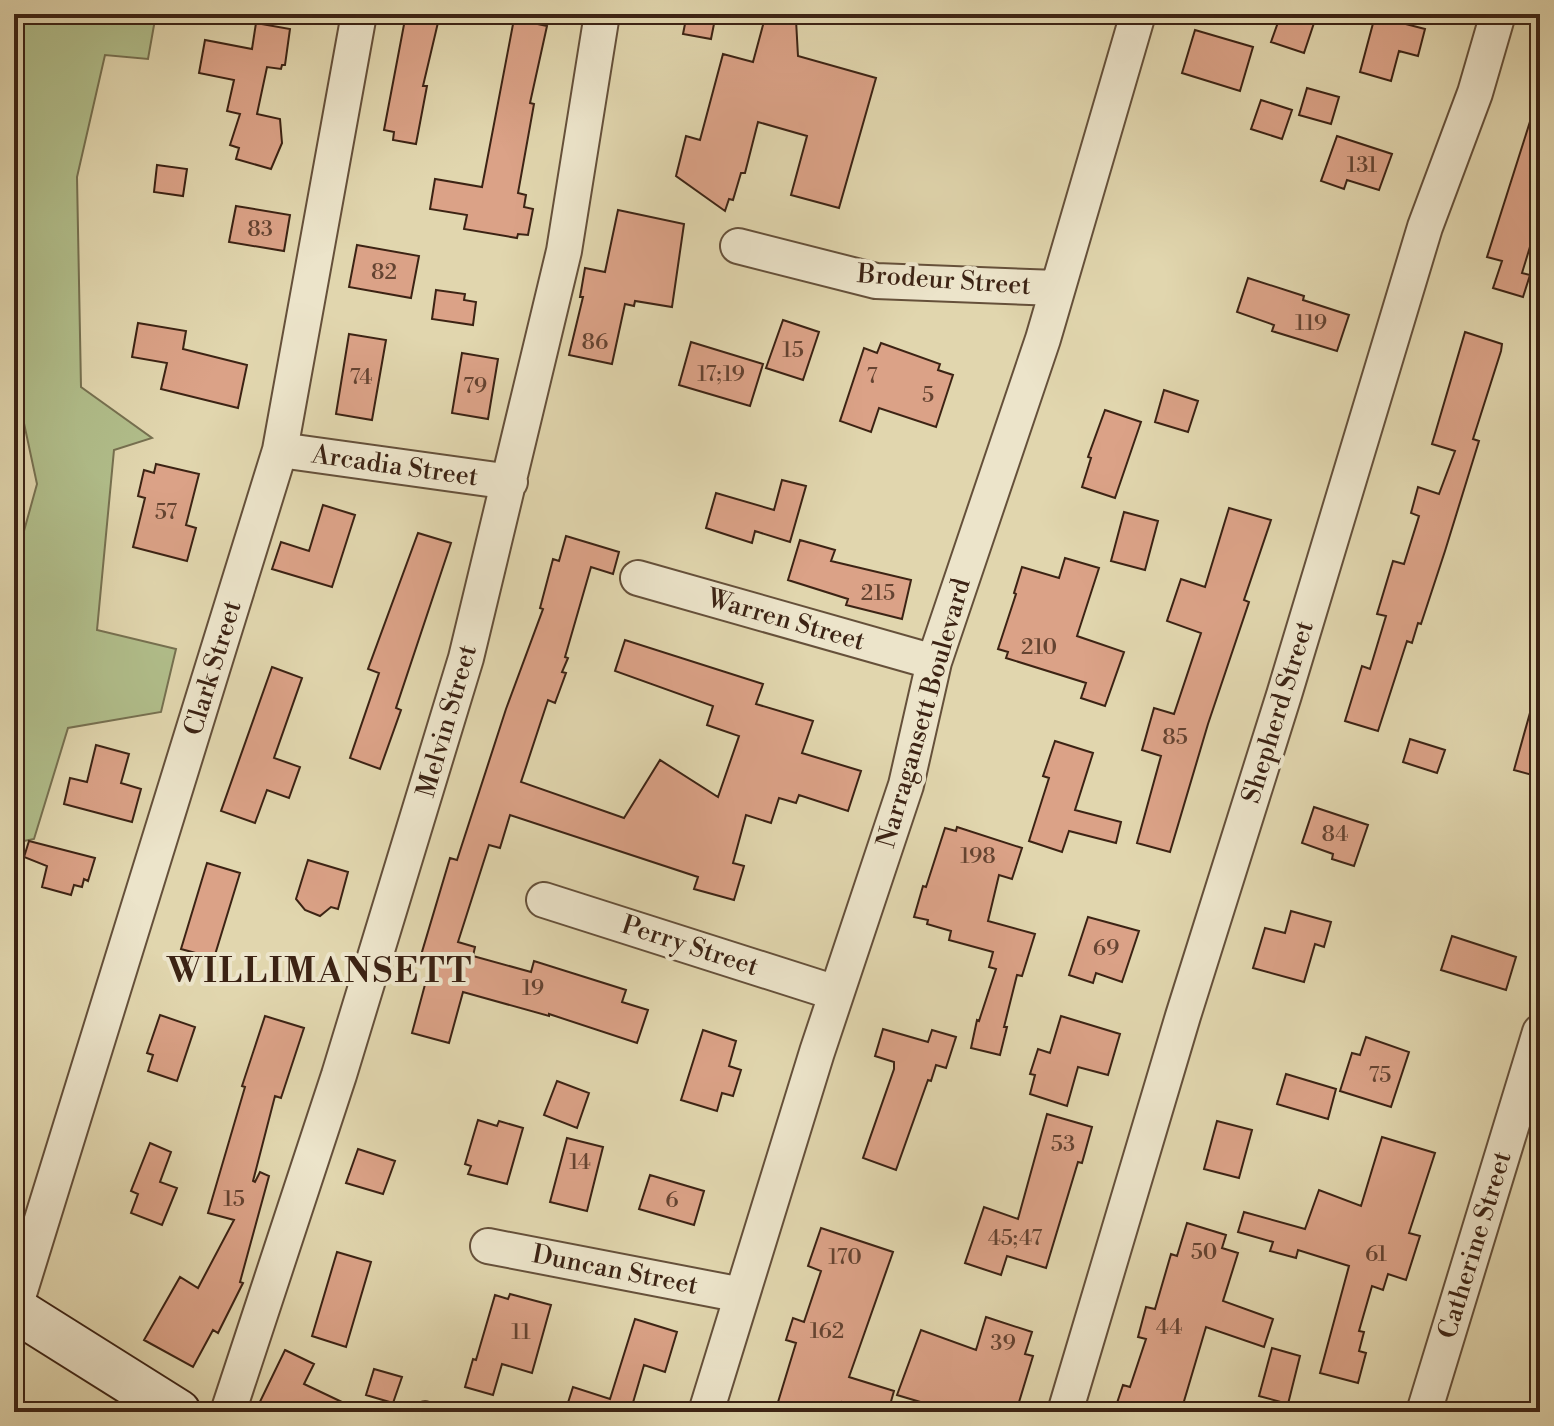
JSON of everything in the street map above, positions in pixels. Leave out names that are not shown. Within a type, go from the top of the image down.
[{"type":"main road","points":[[14,1310],[178,1412]]},
{"type":"street","name":"Clark Street","points":[[14,1310],[280,450],[359,14]]},
{"type":"street","name":"Melvin Street","points":[[228,1412],[400,882],[466,658],[564,251],[602,14]]},
{"type":"street","name":"Narragansett Boulevard","points":[[706,1412],[836,993],[906,785],[934,662],[1057,288],[1138,14]]},
{"type":"street","name":"Shepherd Street","points":[[1065,1412],[1425,227],[1475,93],[1498,14]]},
{"type":"street","name":"Brodeur Street","points":[[738,246],[876,281],[1057,288]]},
{"type":"street","name":"Arcadia Street","points":[[280,450],[510,482]]},
{"type":"street","name":"Warren Street","points":[[638,578],[934,662]]},
{"type":"street","name":"Perry Street","points":[[544,900],[836,993]]},
{"type":"street","name":"Catherine Street","points":[[1424,1412],[1540,1032]]},
{"type":"street","name":"Duncan Street","points":[[488,1246],[742,1295]]},
{"type":"green space","points":[[14,14],[156,14],[148,59],[105,55],[77,177],[81,387],[152,438],[114,450],[97,630],[176,649],[161,712],[68,728],[34,839],[14,843],[14,776],[24,722],[14,697],[14,567],[37,484],[19,400],[14,398]]},
{"type":"building","points":[[406,14],[440,14],[423,86],[427,86],[416,144],[393,140],[394,132],[384,130]]},
{"type":"building","points":[[687,14],[716,14],[711,39],[683,34]]},
{"type":"building","points":[[766,14],[796,20],[798,56],[876,78],[839,208],[791,195],[807,136],[758,122],[745,173],[741,173],[733,200],[729,199],[725,211],[676,176],[686,136],[700,140],[723,54],[753,62]]},
{"type":"building","points":[[1281,14],[1317,14],[1304,53],[1271,42]]},
{"type":"building","points":[[1375,16],[1425,29],[1418,56],[1399,51],[1391,81],[1360,72]]},
{"type":"building","points":[[514,19],[547,26],[530,103],[534,104],[518,193],[526,195],[524,207],[533,209],[528,235],[518,234],[517,238],[464,229],[467,215],[430,209],[435,179],[482,187]]},
{"type":"building","points":[[256,23],[290,29],[285,65],[281,69],[267,67],[257,114],[280,119],[282,143],[271,169],[236,159],[239,148],[230,145],[240,114],[227,111],[234,80],[199,73],[205,40],[252,49]]},
{"type":"building","points":[[1195,30],[1253,47],[1240,91],[1182,73]]},
{"type":"building","points":[[1307,88],[1339,97],[1331,124],[1299,115]]},
{"type":"building","points":[[1261,100],[1292,110],[1282,139],[1251,129]]},
{"type":"building","points":[[1534,109],[1540,110],[1540,214],[1522,273],[1530,275],[1523,297],[1493,288],[1502,261],[1487,257]]},
{"type":"building","points":[[1337,136],[1392,154],[1379,190],[1347,180],[1344,189],[1321,181]]},
{"type":"building","points":[[157,165],[187,169],[183,196],[154,192]]},
{"type":"building","points":[[236,206],[290,215],[284,251],[229,242]]},
{"type":"building","points":[[618,210],[684,224],[672,307],[635,301],[634,306],[625,304],[612,364],[569,355],[583,297],[580,297],[585,268],[605,272]]},
{"type":"building","points":[[357,245],[419,256],[411,298],[349,287]]},
{"type":"building","points":[[1248,278],[1349,315],[1337,351],[1272,331],[1274,325],[1237,312]]},
{"type":"building","points":[[436,290],[465,294],[464,300],[476,302],[473,325],[432,319]]},
{"type":"building","points":[[783,320],[819,332],[803,380],[766,368]]},
{"type":"building","points":[[138,323],[186,331],[183,349],[247,365],[238,408],[161,389],[167,363],[132,357]]},
{"type":"building","points":[[1465,332],[1502,344],[1501,351],[1473,439],[1479,441],[1445,551],[1421,624],[1418,623],[1412,643],[1407,641],[1378,731],[1345,721],[1362,666],[1370,669],[1386,616],[1377,614],[1393,561],[1404,564],[1419,516],[1411,513],[1418,487],[1439,494],[1455,451],[1432,444]]},
{"type":"building","points":[[349,334],[386,340],[372,420],[336,414]]},
{"type":"building","points":[[691,342],[763,364],[750,406],[679,385]]},
{"type":"building","points":[[881,343],[940,364],[938,370],[953,375],[936,427],[879,408],[871,432],[840,421],[864,348],[877,353]]},
{"type":"building","points":[[462,353],[498,359],[488,419],[452,413]]},
{"type":"building","points":[[1164,390],[1198,401],[1188,432],[1155,422]]},
{"type":"building","points":[[1105,410],[1141,422],[1115,498],[1082,487],[1091,458],[1088,457]]},
{"type":"building","points":[[156,464],[199,474],[186,525],[196,528],[187,561],[133,547],[145,498],[138,496],[144,470],[154,473]]},
{"type":"building","points":[[782,480],[806,486],[790,542],[755,531],[752,543],[706,528],[716,493],[774,510]]},
{"type":"building","points":[[323,505],[355,515],[332,587],[272,569],[281,542],[309,551]]},
{"type":"building","points":[[1229,508],[1271,520],[1244,600],[1249,602],[1170,852],[1137,843],[1161,756],[1142,750],[1154,708],[1174,714],[1201,633],[1167,621],[1181,579],[1205,587]]},
{"type":"building","points":[[1124,512],[1158,521],[1145,570],[1111,561]]},
{"type":"building","points":[[418,533],[451,543],[396,708],[401,710],[380,769],[350,758],[379,673],[368,669]]},
{"type":"building","points":[[566,536],[619,552],[613,574],[591,567],[565,657],[568,658],[562,672],[566,673],[555,703],[548,700],[521,782],[624,818],[660,760],[718,797],[739,736],[707,725],[713,706],[615,671],[625,640],[763,684],[756,704],[813,721],[802,753],[861,771],[848,811],[799,795],[796,803],[779,798],[771,823],[746,815],[733,863],[744,866],[734,900],[694,889],[698,877],[510,815],[500,848],[489,845],[458,942],[475,947],[473,956],[531,972],[534,961],[626,990],[622,1002],[648,1010],[637,1043],[549,1014],[463,992],[449,1043],[412,1033],[430,966],[419,962],[450,858],[457,860],[506,709],[543,609],[540,608],[553,559],[559,561]]},
{"type":"building","points":[[800,540],[835,550],[831,561],[911,580],[902,619],[846,605],[848,599],[788,580]]},
{"type":"building","points":[[1065,558],[1099,568],[1077,636],[1124,652],[1105,706],[1081,698],[1086,683],[1006,658],[1008,652],[998,649],[1022,567],[1059,578]]},
{"type":"building","points":[[272,667],[302,678],[274,758],[300,767],[289,798],[267,790],[255,823],[221,811]]},
{"type":"building","points":[[1533,702],[1540,703],[1540,777],[1514,770]]},
{"type":"building","points":[[1410,739],[1445,750],[1437,773],[1403,762]]},
{"type":"building","points":[[1055,741],[1093,753],[1075,810],[1121,822],[1116,843],[1069,831],[1062,852],[1029,841],[1049,778],[1043,776]]},
{"type":"building","points":[[96,745],[129,754],[121,783],[141,789],[132,822],[64,804],[70,778],[87,782]]},
{"type":"building","points":[[1314,807],[1368,825],[1354,866],[1332,859],[1333,854],[1302,843]]},
{"type":"building","points":[[957,827],[1022,848],[1012,879],[999,875],[988,921],[1035,934],[1022,976],[1017,975],[1000,1055],[971,1048],[977,1020],[996,969],[989,967],[993,952],[949,940],[951,931],[914,917],[945,828],[956,831]]},
{"type":"building","points":[[29,841],[95,858],[88,881],[84,879],[82,887],[74,885],[71,895],[42,887],[47,866],[24,857]]},
{"type":"building","points":[[308,860],[348,872],[338,909],[331,907],[320,916],[305,910],[296,899]]},
{"type":"building","points":[[207,863],[240,873],[214,958],[181,949]]},
{"type":"building","points":[[1291,911],[1331,922],[1324,947],[1315,944],[1304,982],[1253,968],[1265,928],[1285,933]]},
{"type":"building","points":[[1088,917],[1139,931],[1122,982],[1096,973],[1093,983],[1069,975]]},
{"type":"building","points":[[1452,936],[1516,957],[1506,990],[1441,970]]},
{"type":"building","points":[[160,1015],[195,1027],[177,1081],[148,1071],[153,1055],[147,1053]]},
{"type":"building","points":[[265,1016],[304,1028],[281,1098],[275,1096],[253,1181],[260,1172],[269,1176],[240,1282],[243,1283],[218,1333],[213,1330],[193,1367],[144,1340],[180,1277],[198,1288],[234,1220],[208,1213],[245,1087],[242,1086]]},
{"type":"building","points":[[1061,1016],[1120,1034],[1108,1075],[1078,1067],[1067,1106],[1030,1094],[1035,1075],[1030,1074],[1038,1049],[1050,1053]]},
{"type":"building","points":[[883,1029],[928,1042],[932,1030],[956,1037],[946,1068],[936,1065],[931,1081],[928,1080],[896,1170],[863,1158],[894,1069],[894,1062],[875,1056]]},
{"type":"building","points":[[703,1030],[736,1041],[729,1066],[741,1070],[733,1096],[722,1093],[717,1111],[681,1100]]},
{"type":"building","points":[[1366,1037],[1409,1052],[1391,1107],[1340,1091],[1352,1053],[1360,1055]]},
{"type":"building","points":[[1286,1074],[1336,1089],[1328,1119],[1277,1104]]},
{"type":"building","points":[[557,1081],[589,1093],[577,1128],[544,1115]]},
{"type":"building","points":[[1047,1114],[1092,1127],[1082,1163],[1078,1162],[1046,1268],[1007,1256],[1001,1275],[965,1263],[984,1207],[1018,1219]]},
{"type":"building","points":[[478,1120],[497,1126],[499,1121],[523,1128],[507,1184],[468,1174],[471,1166],[465,1164]]},
{"type":"building","points":[[1217,1121],[1252,1130],[1239,1178],[1204,1169]]},
{"type":"building","points":[[1382,1137],[1435,1153],[1409,1233],[1420,1236],[1406,1280],[1388,1274],[1383,1290],[1372,1286],[1359,1331],[1364,1332],[1359,1351],[1366,1353],[1358,1383],[1320,1373],[1349,1266],[1298,1250],[1296,1258],[1270,1251],[1273,1242],[1238,1232],[1244,1212],[1305,1229],[1319,1190],[1361,1206]]},
{"type":"building","points":[[567,1138],[603,1147],[587,1211],[550,1202]]},
{"type":"building","points":[[150,1143],[171,1152],[160,1182],[177,1188],[162,1225],[131,1213],[138,1194],[131,1191]]},
{"type":"building","points":[[358,1149],[395,1161],[383,1194],[346,1183]]},
{"type":"building","points":[[650,1175],[704,1191],[694,1225],[639,1209]]},
{"type":"building","points":[[1187,1223],[1226,1235],[1222,1248],[1238,1253],[1223,1301],[1273,1319],[1264,1347],[1206,1327],[1182,1408],[1189,1412],[1114,1412],[1123,1385],[1130,1387],[1146,1339],[1138,1337],[1146,1307],[1155,1309],[1171,1254],[1177,1256]]},
{"type":"building","points":[[821,1228],[893,1252],[849,1377],[894,1391],[888,1412],[842,1402],[839,1412],[775,1412],[796,1343],[786,1340],[793,1318],[804,1322],[821,1271],[808,1266]]},
{"type":"building","points":[[337,1252],[371,1262],[346,1347],[312,1336]]},
{"type":"building","points":[[510,1294],[551,1305],[532,1373],[502,1364],[493,1395],[465,1387],[495,1295],[508,1299]]},
{"type":"building","points":[[986,1317],[1032,1332],[1025,1354],[1033,1356],[1016,1412],[954,1412],[897,1395],[921,1330],[976,1350]]},
{"type":"building","points":[[635,1319],[677,1332],[665,1372],[644,1365],[632,1406],[636,1407],[636,1412],[565,1412],[573,1387],[610,1399]]},
{"type":"building","points":[[1272,1348],[1300,1356],[1288,1404],[1259,1396]]},
{"type":"building","points":[[285,1350],[314,1364],[304,1384],[363,1412],[255,1412]]},
{"type":"building","points":[[374,1369],[402,1377],[393,1403],[366,1395]]},
{"type":"district","name":"WILLIMANSETT","points":[[320,972]]}]
